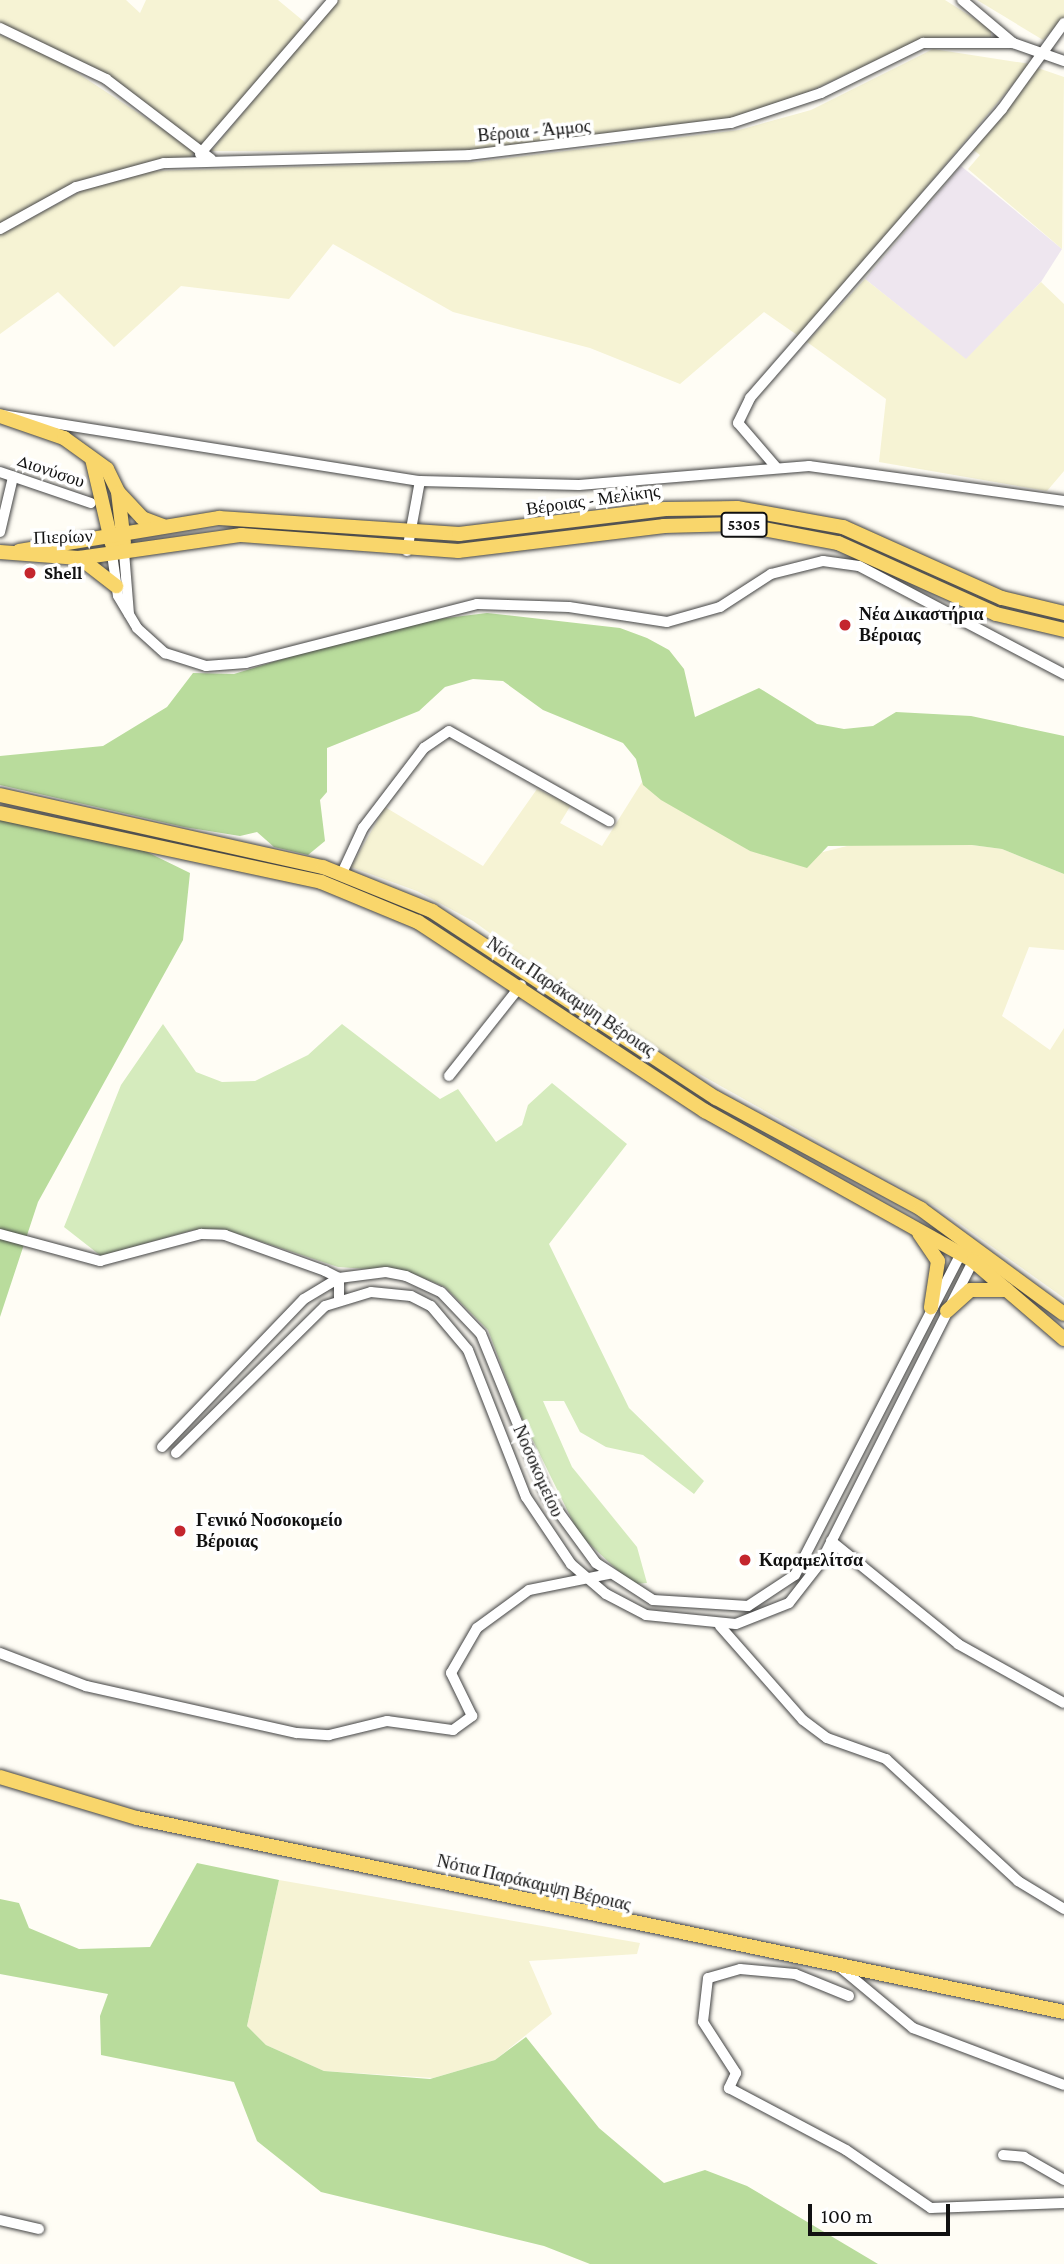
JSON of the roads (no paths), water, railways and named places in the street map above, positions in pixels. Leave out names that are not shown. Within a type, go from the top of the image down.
[{"type":"main road","points":[[0,415],[42,427],[90,454],[112,496],[118,553]]},
{"type":"main road","points":[[112,496],[142,517],[164,526]]},
{"type":"main road","points":[[79,541],[101,525],[112,496]]},
{"type":"main road","name":"Βέροιας - Μελίκης","points":[[117,536],[164,526],[260,518],[408,534],[519,530],[688,508],[763,510],[844,527],[1002,598],[1064,613]]},
{"type":"main road","name":"Βέροιας - Μελίκης","points":[[118,553],[241,535],[407,551],[524,547],[689,524],[762,527],[838,543],[996,614],[1064,630]]},
{"type":"main road","name":"Πιερίων","points":[[2,553],[117,536]]},
{"type":"main road","name":"Πιερίων","points":[[2,553],[79,558],[118,553]]},
{"type":"main road","points":[[79,558],[116,586]]},
{"type":"main road","name":"Νότια Παράκαμψη Βέροιας","points":[[0,795],[342,873],[432,911],[716,1098],[978,1246],[1064,1314]]},
{"type":"main road","name":"Νότια Παράκαμψη Βέροιας","points":[[0,813],[321,882],[418,922],[521,985],[705,1111],[912,1224],[967,1258],[1064,1339]]},
{"type":"main road","points":[[912,1224],[938,1261],[931,1307]]},
{"type":"main road","points":[[967,1258],[978,1246]]},
{"type":"main road","points":[[947,1311],[970,1290],[1008,1290]]},
{"type":"main road","name":"Νότια Παράκαμψη Βέροιας","points":[[0,1777],[137,1818],[841,1968],[1064,2012]]},
{"type":"street","points":[[0,28],[106,79],[207,155],[333,0]]},
{"type":"street","points":[[962,0],[1013,43]]},
{"type":"street","points":[[776,467],[738,423],[750,398],[1002,109],[1041,51],[1064,23]]},
{"type":"street","name":"Βέροια - Άμμος","points":[[0,229],[96,179],[207,155],[469,155],[609,142],[784,108],[923,43],[1013,43],[1064,61]]},
{"type":"street","points":[[0,415],[420,481],[579,485],[776,467],[867,469],[1064,501]]},
{"type":"street","name":"Διονύσου","points":[[0,472],[91,503]]},
{"type":"street","points":[[0,532],[13,477]]},
{"type":"street","points":[[407,551],[408,534],[420,481]]},
{"type":"street","points":[[118,553],[116,586],[130,617],[165,653],[223,666],[477,604],[569,607],[667,622],[720,607],[771,574],[823,561],[859,566],[1064,674]]},
{"type":"street","points":[[118,553],[130,617]]},
{"type":"street","points":[[342,873],[359,835],[424,748],[449,731],[609,821]]},
{"type":"street","points":[[449,1076],[521,985]]},
{"type":"street","points":[[0,1234],[100,1261],[201,1234],[225,1235],[339,1278],[339,1298]]},
{"type":"street","name":"Νοσοκομείου","points":[[162,1447],[279,1322],[339,1278],[386,1272],[406,1276],[441,1293],[467,1315],[551,1504],[609,1574],[653,1600],[680,1606],[748,1606],[782,1590],[795,1575],[931,1307],[967,1258]]},
{"type":"street","name":"Νοσοκομείου","points":[[176,1453],[308,1317],[339,1298],[371,1292],[411,1296],[460,1336],[526,1497],[558,1549],[588,1578],[646,1615],[720,1626],[771,1614],[789,1603],[831,1541],[947,1311],[967,1258]]},
{"type":"street","points":[[831,1541],[958,1644],[1064,1703]]},
{"type":"street","points":[[0,1653],[86,1686],[297,1734],[329,1735],[387,1721],[453,1730],[472,1716],[452,1673],[478,1629],[529,1590],[609,1574]]},
{"type":"street","points":[[720,1626],[803,1720],[827,1738],[886,1759],[1018,1881],[1064,1909]]},
{"type":"street","points":[[841,1968],[913,2028],[1064,2085]]},
{"type":"street","points":[[849,1996],[795,1974],[740,1969],[708,1978],[703,2022],[736,2073],[729,2088],[846,2150],[931,2208],[1064,2203]]},
{"type":"street","points":[[1003,2155],[1024,2157],[1064,2180]]},
{"type":"street","points":[[0,2220],[39,2229]]},
{"type":"place","name":"Shell","points":[[30,573]]},
{"type":"place","name":"Νέα Δικαστήρια Βέροιας","points":[[845,625]]},
{"type":"place","name":"Γενικό Νοσοκομείο Βέροιας","points":[[180,1531]]},
{"type":"place","name":"Καραμελίτσα","points":[[745,1560]]}]
